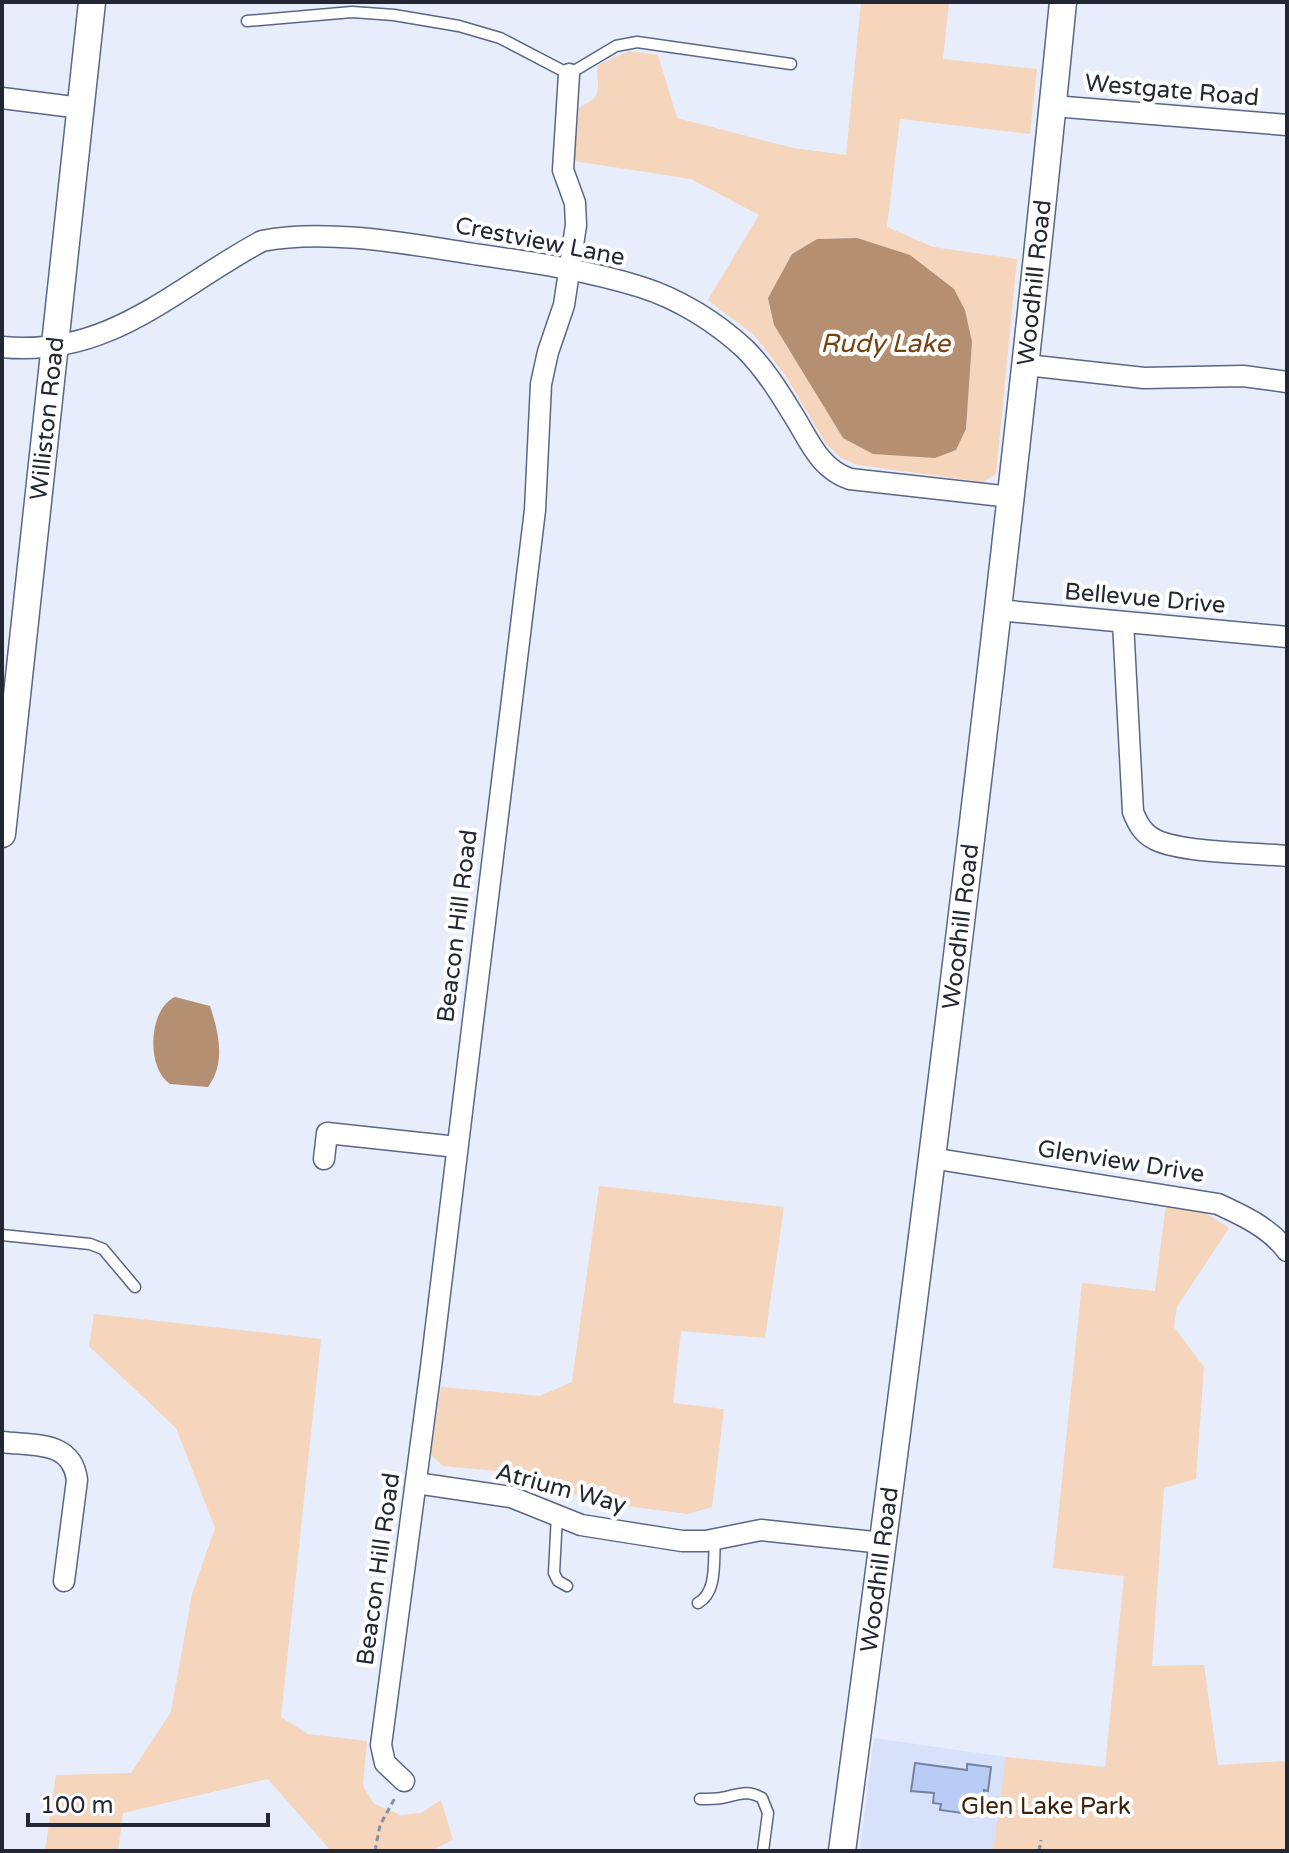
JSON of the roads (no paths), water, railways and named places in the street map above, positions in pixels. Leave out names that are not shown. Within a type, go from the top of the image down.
[{"type":"street","name":"Williston Road","points":[[2,834],[8,738],[56,345],[92,2]]},
{"type":"street","name":"Woodhill Road","points":[[842,1851],[998,610],[1063,2]]},
{"type":"street","name":"Beacon Hill Road","points":[[404,1781],[385,1763],[381,1745],[535,510],[541,384],[564,305],[576,225],[575,203],[563,170],[569,74]]},
{"type":"street","points":[[2,98],[81,108]]},
{"type":"street","name":"Westgate Road","points":[[1053,106],[1287,125]]},
{"type":"street","name":"Crestview Lane","points":[[2,347],[31,350],[118,329],[262,241],[289,236],[413,244],[570,270],[643,287],[680,303],[714,323],[745,350],[772,381],[816,456],[836,474],[850,479],[1011,497]]},
{"type":"street","points":[[1026,365],[1144,378],[1243,376],[1287,382]]},
{"type":"street","name":"Bellevue Drive","points":[[998,610],[1287,637]]},
{"type":"street","points":[[1123,622],[1133,812],[1140,827],[1155,839],[1176,846],[1287,856]]},
{"type":"street","points":[[324,1159],[327,1133],[457,1147]]},
{"type":"street","name":"Glenview Drive","points":[[931,1158],[1218,1204],[1249,1218],[1287,1251]]},
{"type":"street","points":[[2,1442],[61,1451],[71,1458],[77,1480],[64,1581]]},
{"type":"street","name":"Atrium Way","points":[[416,1483],[511,1497],[581,1525],[682,1541],[715,1540],[761,1530],[883,1543]]},
{"type":"lane","points":[[247,21],[352,12],[459,26],[500,38],[569,74],[616,46],[637,42],[791,64]]},
{"type":"lane","points":[[2,1235],[90,1244],[103,1249],[135,1287]]},
{"type":"lane","points":[[557,1515],[554,1573],[558,1581],[567,1586]]},
{"type":"lane","points":[[698,1603],[712,1586],[715,1540]]},
{"type":"lane","points":[[700,1799],[722,1798],[738,1792],[753,1793],[762,1798],[768,1813],[763,1851]]},
{"type":"water","name":"Rudy Lake","points":[[857,238],[910,255],[954,289],[965,310],[972,342],[966,429],[956,450],[935,458],[873,454],[843,438],[774,325],[768,298],[792,254],[817,239]]},
{"type":"water","points":[[175,997],[210,1006],[218,1037],[219,1058],[214,1078],[208,1087],[170,1084],[157,1065],[153,1039],[155,1026],[159,1013]]},
{"type":"park label","name":"Glen Lake Park","points":[[1046,1806]]}]
